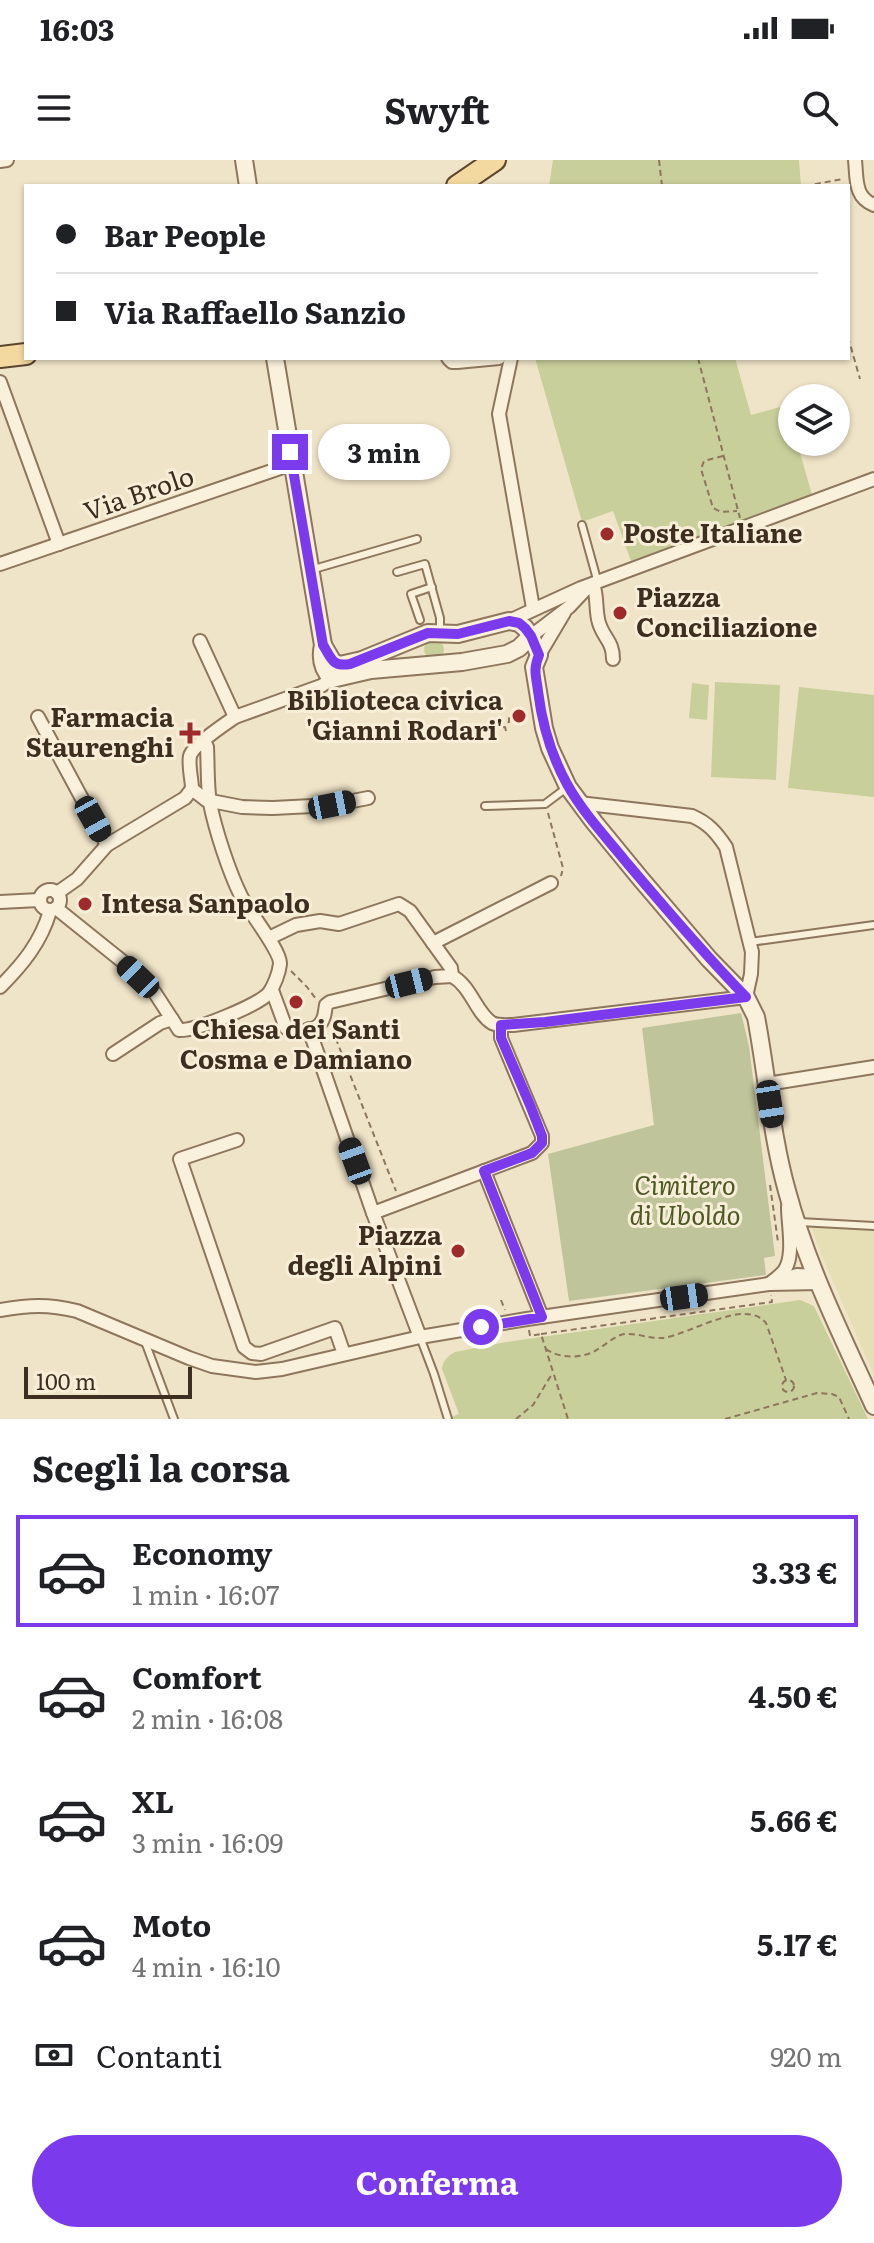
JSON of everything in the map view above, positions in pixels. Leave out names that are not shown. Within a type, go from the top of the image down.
[{"type":"main road","points":[[460,184],[495,160]]},
{"type":"main road","points":[[0,357],[24,354]]},
{"type":"street","points":[[0,161],[7,160]]},
{"type":"street","points":[[244,160],[248,184]]},
{"type":"street","points":[[855,160],[858,192],[863,200],[874,205]]},
{"type":"street","points":[[275,360],[323,645],[322,656],[332,679]]},
{"type":"street","points":[[450,360],[478,360]]},
{"type":"street","points":[[511,360],[499,414],[533,608]]},
{"type":"street","points":[[0,382],[59,544]]},
{"type":"street","name":"Via Brolo","points":[[0,564],[292,464]]},
{"type":"street","points":[[57,893],[77,879],[107,845],[185,798],[192,789],[191,755],[235,717],[321,686],[350,664],[432,630],[458,634],[509,621],[533,608],[874,479]]},
{"type":"street","points":[[507,654],[519,648],[593,585]]},
{"type":"street","points":[[593,585],[598,622],[611,642],[613,659]]},
{"type":"street","points":[[537,661],[569,607]]},
{"type":"street","points":[[509,621],[519,623],[531,636],[537,661],[544,728],[568,787],[709,959],[746,997],[756,1017],[787,1193],[795,1222],[817,1280],[874,1406]]},
{"type":"street","points":[[432,630],[449,640],[451,652],[445,664]]},
{"type":"street","points":[[426,665],[421,662],[419,640],[432,630]]},
{"type":"street","points":[[200,641],[235,717]]},
{"type":"street","points":[[323,645],[337,665],[350,664]]},
{"type":"street","points":[[332,679],[371,670],[445,664],[507,654],[537,661]]},
{"type":"street","points":[[38,717],[107,845]]},
{"type":"street","points":[[204,741],[210,801],[234,882],[248,911],[269,938],[280,960],[272,990],[290,1032],[309,1029],[322,1022],[326,1005],[330,1002],[435,977],[452,976],[460,981],[486,1016],[493,1023],[501,1025],[746,997]]},
{"type":"street","points":[[192,789],[203,799],[226,805],[273,808],[332,805],[368,798]]},
{"type":"street","points":[[579,803],[692,816],[717,832],[726,847],[752,952],[746,997]]},
{"type":"street","points":[[433,943],[551,883]]},
{"type":"street","points":[[57,893],[47,890],[41,894],[39,900],[44,909],[53,910],[86,931],[133,972],[155,993],[179,1030],[198,1027],[254,1002],[272,990]]},
{"type":"street","points":[[0,987],[20,968],[39,940],[60,902],[57,893]]},
{"type":"street","points":[[0,902],[39,900]]},
{"type":"street","points":[[269,938],[296,925],[320,921],[339,924],[399,904],[410,911],[451,968],[452,976]]},
{"type":"street","points":[[113,1054],[160,1023],[172,1019]]},
{"type":"street","points":[[373,1213],[532,1153],[542,1143],[530,1105],[501,1038],[501,1025]]},
{"type":"street","points":[[309,1029],[420,1337]]},
{"type":"street","points":[[767,1084],[874,1067]]},
{"type":"street","points":[[237,1140],[180,1159],[244,1347],[252,1353],[261,1354],[335,1328],[344,1354]]},
{"type":"street","points":[[484,1171],[542,1317]]},
{"type":"street","points":[[770,1291],[787,1265],[790,1252],[787,1193]]},
{"type":"street","points":[[0,1310],[40,1304],[77,1311],[212,1366],[256,1372],[282,1369],[420,1337],[527,1319],[770,1291],[797,1275],[817,1280]]},
{"type":"lane","points":[[582,525],[593,585]]},
{"type":"lane","points":[[311,570],[417,539]]},
{"type":"lane","points":[[397,572],[425,564],[432,587],[440,618],[432,630],[411,594],[432,587]]},
{"type":"lane","points":[[485,806],[545,804],[568,787]]},
{"type":"lane","points":[[750,942],[874,925]]},
{"type":"lane","points":[[795,1222],[874,1226]]},
{"type":"lane","points":[[420,1337],[448,1419]]},
{"type":"lane","points":[[144,1339],[174,1419]]},
{"type":"path","points":[[659,160],[662,184]]},
{"type":"path","points":[[815,184],[856,177]]},
{"type":"path","points":[[826,184],[829,181]]},
{"type":"path","points":[[850,344],[860,379]]},
{"type":"path","points":[[699,360],[744,528]]},
{"type":"path","points":[[724,456],[704,461],[701,469],[713,508],[721,512],[738,511]]},
{"type":"path","points":[[506,731],[505,727],[491,728],[490,724],[509,722],[509,718],[513,718]]},
{"type":"path","points":[[545,804],[563,868],[559,879],[551,883]]},
{"type":"path","points":[[280,960],[307,987],[324,1011],[401,1203]]},
{"type":"path","points":[[769,1176],[779,1253]]},
{"type":"path","points":[[527,1319],[530,1336],[772,1302],[770,1291]]},
{"type":"path","points":[[546,1349],[560,1356],[586,1354],[622,1335],[660,1338],[724,1317],[754,1314],[766,1323],[786,1380]]},
{"type":"path","points":[[541,1334],[568,1419]]},
{"type":"path","points":[[516,1419],[533,1405],[553,1372]]},
{"type":"path","points":[[725,1419],[817,1393],[839,1397],[849,1419]]},
{"type":"shaded area","points":[[811,1227],[874,1229],[874,1375]]},
{"type":"green space","points":[[553,160],[799,160],[801,184],[549,184]]},
{"type":"green space","points":[[536,360],[736,360],[751,415],[778,408],[778,456],[801,456],[812,495],[631,561],[613,511],[582,522]]},
{"type":"green space","points":[[434,639],[441,642],[444,649],[441,656],[434,659],[427,656],[424,649],[427,642]]},
{"type":"green space","points":[[715,682],[780,685],[776,780],[711,777]]},
{"type":"green space","points":[[692,683],[709,685],[707,720],[689,718]]},
{"type":"green space","points":[[799,687],[874,695],[874,797],[788,788]]},
{"type":"green space","name":"Cimitero di Uboldo","points":[[741,1013],[749,1046],[775,1256],[764,1258],[766,1275],[569,1301],[548,1154],[654,1125],[642,1028]]},
{"type":"green space","points":[[800,1300],[814,1306],[868,1419],[445,1419],[459,1414],[442,1369],[446,1359],[455,1352]]},
{"type":"place","name":"Poste Italiane","points":[[607,534]]},
{"type":"place","name":"Piazza Conciliazione","points":[[620,613]]},
{"type":"place","name":"Biblioteca civica 'Gianni Rodari'","points":[[519,716]]},
{"type":"place","name":"Farmacia Staurenghi","points":[[190,733]]},
{"type":"place","name":"Intesa Sanpaolo","points":[[85,904]]},
{"type":"place","name":"Chiesa dei Santi Cosma e Damiano","points":[[296,1002]]},
{"type":"place","name":"Piazza degli Alpini","points":[[458,1251]]},
{"type":"route","points":[[290,452],[323,645],[333,662],[337,665],[350,664],[428,633],[458,634],[509,621],[519,623],[531,636],[539,655],[534,667],[540,711],[550,748],[568,787],[640,878],[746,997],[501,1025],[501,1038],[530,1105],[542,1143],[532,1153],[484,1171],[542,1317],[481,1327]]}]
